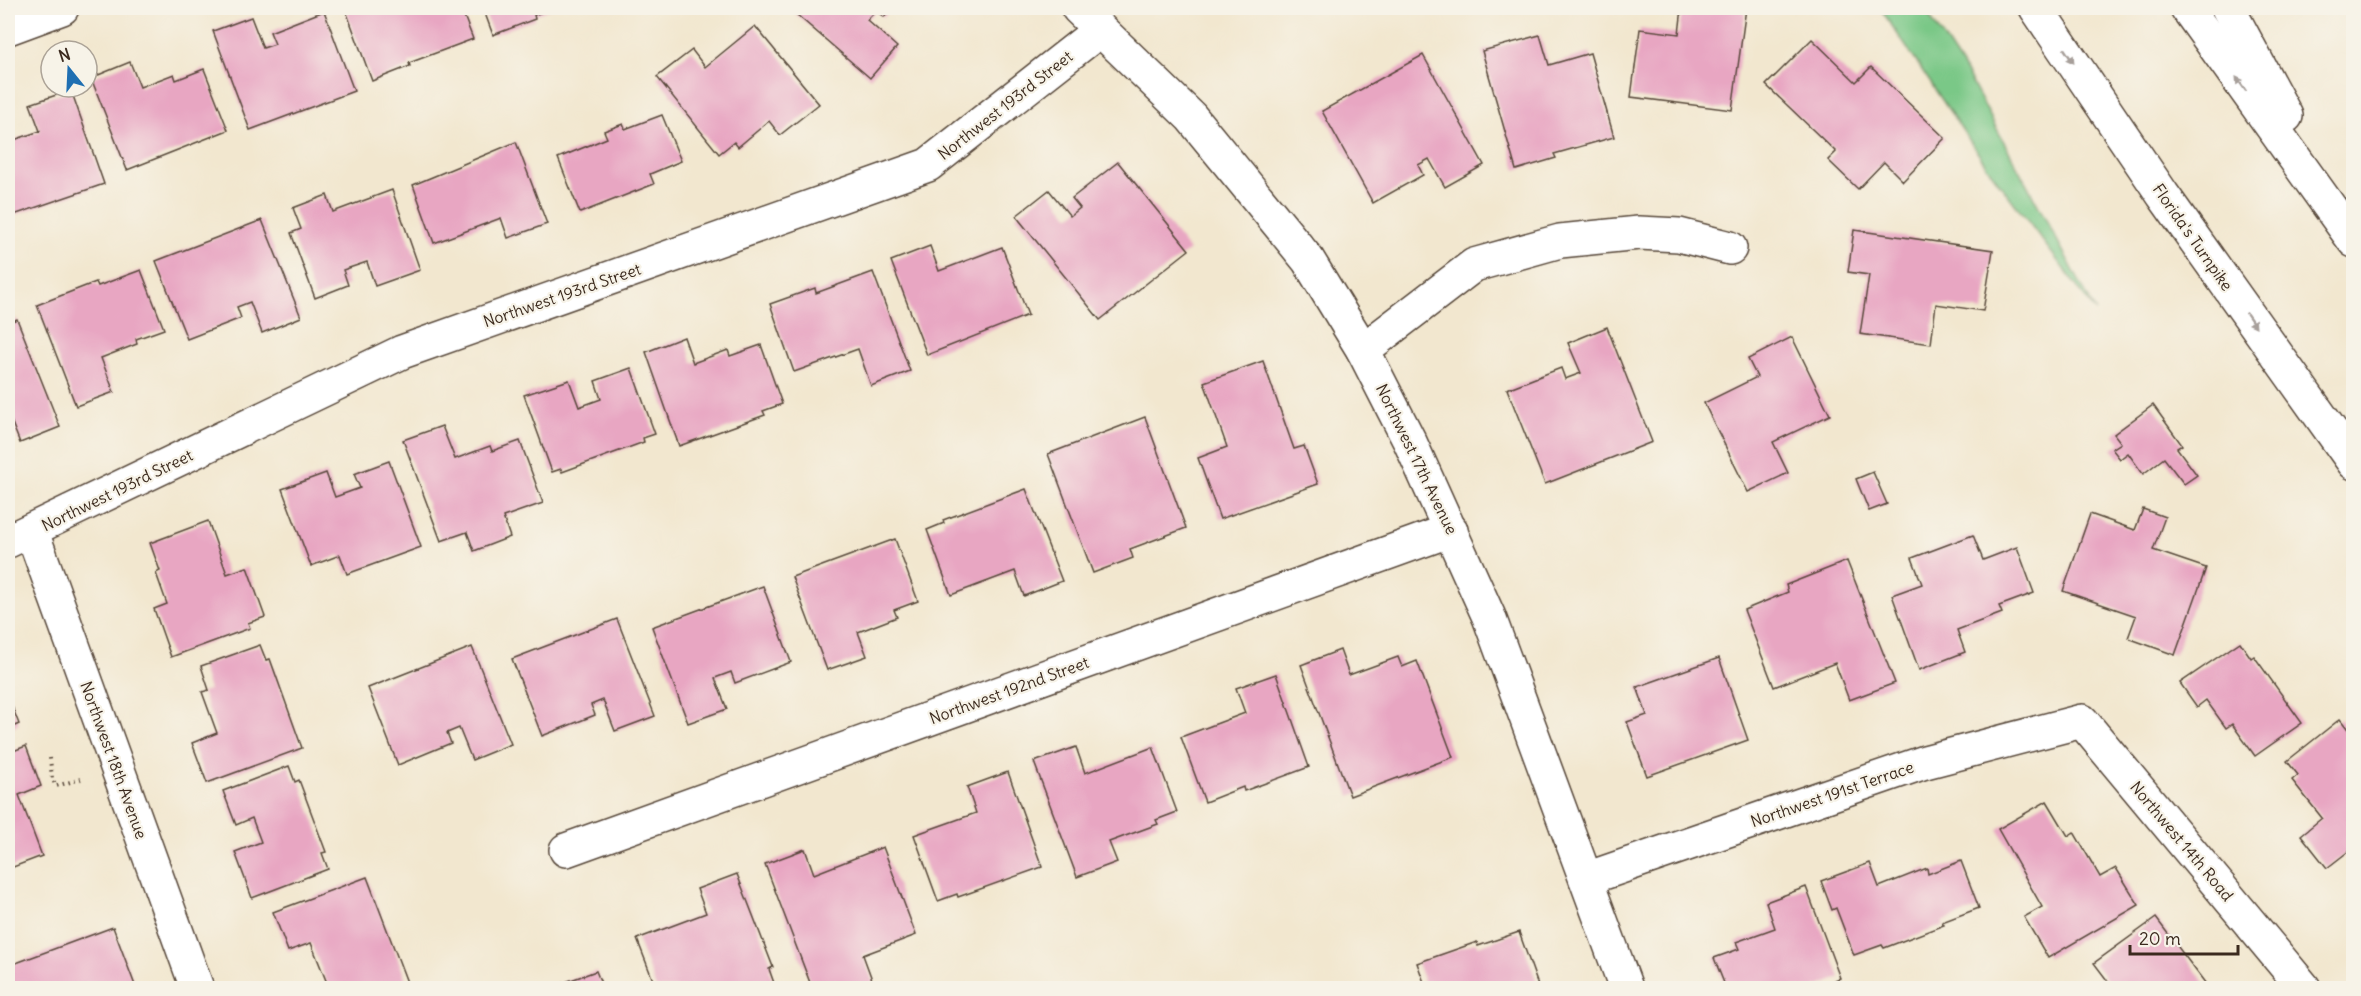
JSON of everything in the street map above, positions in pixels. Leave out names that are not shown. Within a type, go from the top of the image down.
[{"type":"main road","points":[[8,28],[62,8]]},
{"type":"main road","name":"Florida's Turnpike","points":[[2036,8],[2163,195],[2354,463]]},
{"type":"main road","points":[[2187,8],[2351,238]]},
{"type":"main road","points":[[2228,8],[2351,238]]},
{"type":"main road","name":"Northwest 17th Avenue","points":[[1089,19],[1191,117],[1308,260],[1364,350],[1451,530],[1489,617],[1626,988]]},
{"type":"main road","name":"Northwest 193rd Street","points":[[20,536],[402,352],[928,165],[1089,19]]},
{"type":"main road","points":[[1364,350],[1474,265],[1560,241],[1639,233],[1679,235],[1730,248]]},
{"type":"main road","name":"Northwest 192nd Street","points":[[566,850],[1451,530]]},
{"type":"main road","name":"Northwest 18th Avenue","points":[[20,536],[197,988]]},
{"type":"main road","name":"Northwest 191st Terrace","points":[[1586,879],[1925,762],[2082,721]]},
{"type":"main road","name":"Northwest 14th Road","points":[[2082,721],[2304,988]]},
{"type":"path","points":[[50,758],[52,778],[56,786],[81,779]]},
{"type":"green space","points":[[1880,8],[1924,8],[1966,72],[2096,312],[1988,168]]},
{"type":"building","points":[[345,8],[461,8],[473,39],[409,63],[410,66],[372,81]]},
{"type":"building","points":[[483,8],[553,8],[534,15],[535,19],[493,35]]},
{"type":"building","points":[[789,8],[892,8],[884,17],[876,11],[867,20],[897,47],[870,78]]},
{"type":"building","points":[[1682,8],[1746,8],[1732,110],[1631,97],[1640,29],[1679,34]]},
{"type":"building","points":[[324,11],[354,91],[250,130],[213,31],[251,17],[263,48],[275,44],[270,32]]},
{"type":"building","points":[[755,26],[819,104],[780,135],[769,121],[738,147],[734,142],[719,154],[657,77],[692,50],[705,67]]},
{"type":"building","points":[[1540,35],[1549,65],[1590,53],[1614,137],[1554,154],[1556,158],[1516,170],[1482,51]]},
{"type":"building","points":[[1812,39],[1856,82],[1871,67],[1945,138],[1903,181],[1884,162],[1858,189],[1828,160],[1836,152],[1766,85]]},
{"type":"building","points":[[1423,55],[1484,165],[1445,187],[1429,159],[1418,165],[1423,175],[1373,203],[1322,111]]},
{"type":"building","points":[[130,62],[140,87],[174,74],[176,80],[204,69],[228,130],[127,170],[99,98],[99,75]]},
{"type":"building","points":[[45,99],[74,99],[104,184],[8,217],[8,142],[40,131],[30,104]]},
{"type":"building","points":[[662,115],[681,161],[650,174],[654,184],[580,213],[558,158],[607,138],[604,131],[623,124],[625,129]]},
{"type":"building","points":[[516,142],[547,224],[508,238],[501,218],[434,243],[413,185]]},
{"type":"building","points":[[1118,162],[1189,250],[1100,320],[1016,216],[1049,190],[1070,216],[1080,208],[1072,198]]},
{"type":"building","points":[[392,190],[420,270],[375,286],[367,262],[343,270],[348,285],[315,298],[291,233],[301,229],[293,208],[327,195],[333,212]]},
{"type":"building","points":[[262,220],[301,317],[262,333],[250,302],[237,307],[241,318],[187,339],[156,261]]},
{"type":"building","points":[[1854,230],[1993,250],[1983,311],[1936,304],[1931,344],[1860,334],[1869,275],[1848,272]]},
{"type":"building","points":[[930,246],[939,271],[1002,247],[1028,315],[927,355],[891,261]]},
{"type":"building","points":[[141,270],[164,329],[136,339],[137,344],[101,358],[114,392],[76,406],[37,305],[96,282],[98,286]]},
{"type":"building","points":[[873,272],[910,371],[871,386],[858,349],[794,372],[770,304],[815,288],[816,293]]},
{"type":"building","points":[[17,319],[60,427],[20,443],[10,418],[8,418],[8,323]]},
{"type":"building","points":[[1607,327],[1652,442],[1545,484],[1507,389],[1561,368],[1565,379],[1581,373],[1568,343]]},
{"type":"building","points":[[684,337],[693,363],[728,350],[730,356],[761,345],[782,404],[763,411],[765,415],[679,446],[646,352]]},
{"type":"building","points":[[1792,337],[1830,415],[1773,442],[1788,473],[1748,492],[1704,403],[1757,377],[1748,359]]},
{"type":"building","points":[[1263,361],[1294,449],[1304,446],[1318,484],[1220,519],[1198,458],[1227,447],[1204,382]]},
{"type":"building","points":[[631,368],[655,434],[643,438],[644,442],[562,472],[561,469],[552,472],[524,395],[569,380],[579,407],[601,399],[595,381]]},
{"type":"building","points":[[2153,405],[2182,445],[2177,448],[2197,475],[2184,484],[2164,458],[2143,474],[2128,453],[2120,459],[2112,449],[2121,443],[2114,434]]},
{"type":"building","points":[[1145,417],[1186,528],[1130,549],[1133,558],[1093,573],[1048,454]]},
{"type":"building","points":[[442,426],[455,459],[490,446],[492,451],[520,441],[543,503],[503,517],[510,537],[474,551],[467,532],[441,541],[403,440]]},
{"type":"building","points":[[389,461],[421,547],[347,574],[340,555],[311,566],[282,489],[326,473],[335,497],[360,488],[354,474]]},
{"type":"building","points":[[1873,472],[1887,504],[1869,511],[1856,479]]},
{"type":"building","points":[[1026,489],[1062,581],[1024,596],[1015,571],[951,595],[927,530],[944,523],[943,520]]},
{"type":"building","points":[[2143,509],[2165,517],[2153,550],[2206,568],[2175,655],[2128,638],[2136,616],[2063,591],[2090,514],[2135,530]]},
{"type":"building","points":[[208,521],[227,574],[247,567],[265,617],[248,623],[250,628],[171,657],[154,609],[167,604],[156,573],[160,571],[150,543]]},
{"type":"building","points":[[1973,535],[1983,560],[2017,547],[2034,593],[1999,606],[2002,613],[1957,630],[1965,652],[1919,670],[1892,595],[1922,584],[1912,558]]},
{"type":"building","points":[[895,539],[918,601],[894,610],[897,617],[858,632],[867,656],[827,670],[792,577]]},
{"type":"building","points":[[1847,561],[1895,683],[1849,700],[1835,663],[1774,687],[1744,610],[1788,592],[1786,585]]},
{"type":"building","points":[[763,586],[791,662],[735,683],[731,672],[715,678],[727,709],[688,723],[652,627]]},
{"type":"building","points":[[617,619],[655,716],[615,731],[603,700],[591,705],[595,715],[542,736],[512,659]]},
{"type":"building","points":[[2240,642],[2251,658],[2254,656],[2302,723],[2255,756],[2232,724],[2226,728],[2206,700],[2197,707],[2180,683]]},
{"type":"building","points":[[260,645],[266,660],[270,659],[302,748],[207,783],[192,743],[217,733],[202,692],[209,690],[201,666]]},
{"type":"building","points":[[472,647],[511,744],[472,760],[459,728],[447,733],[451,743],[398,765],[368,688]]},
{"type":"building","points":[[1340,650],[1349,675],[1398,657],[1402,667],[1417,661],[1453,757],[1350,796],[1301,665]]},
{"type":"building","points":[[1719,658],[1748,740],[1647,776],[1627,722],[1647,715],[1637,687]]},
{"type":"building","points":[[1276,674],[1309,767],[1244,791],[1243,787],[1205,802],[1181,737],[1245,713],[1236,688]]},
{"type":"building","points":[[8,696],[19,724],[8,729]]},
{"type":"building","points":[[2340,719],[2354,737],[2354,847],[2327,868],[2301,835],[2322,818],[2292,780],[2298,775],[2287,761]]},
{"type":"building","points":[[26,746],[41,786],[19,795],[42,856],[8,869],[8,753]]},
{"type":"building","points":[[1076,747],[1085,773],[1153,747],[1177,812],[1156,820],[1158,824],[1109,842],[1117,862],[1077,877],[1034,762]]},
{"type":"building","points":[[289,766],[295,782],[299,780],[326,852],[322,853],[328,869],[252,898],[235,852],[261,842],[252,818],[236,825],[223,791]]},
{"type":"building","points":[[1008,772],[1042,867],[958,897],[957,894],[938,901],[914,835],[976,813],[967,787]]},
{"type":"building","points":[[2047,801],[2068,836],[2074,832],[2100,877],[2116,868],[2139,905],[2048,958],[2024,917],[2042,907],[1998,829]]},
{"type":"building","points":[[883,847],[916,935],[863,955],[874,985],[864,988],[812,988],[765,864],[805,849],[814,874]]},
{"type":"building","points":[[1961,861],[1979,908],[1942,922],[1944,925],[1884,948],[1882,945],[1854,955],[1836,908],[1832,910],[1821,881],[1870,863],[1879,887],[1927,868],[1928,874]]},
{"type":"building","points":[[737,874],[773,967],[769,969],[774,983],[759,988],[656,988],[637,939],[706,913],[697,889]]},
{"type":"building","points":[[367,877],[408,985],[398,988],[329,988],[311,943],[288,951],[273,912]]},
{"type":"building","points":[[1806,887],[1840,978],[1814,988],[1726,988],[1714,958],[1739,949],[1736,942],[1775,928],[1766,902]]},
{"type":"building","points":[[2156,918],[2209,988],[2113,988],[2094,963]]},
{"type":"building","points":[[113,927],[136,988],[13,988],[8,966]]},
{"type":"building","points":[[1519,932],[1539,988],[1426,988],[1417,963],[1477,942],[1478,946]]},
{"type":"building","points":[[596,971],[603,988],[558,988],[557,985]]}]
